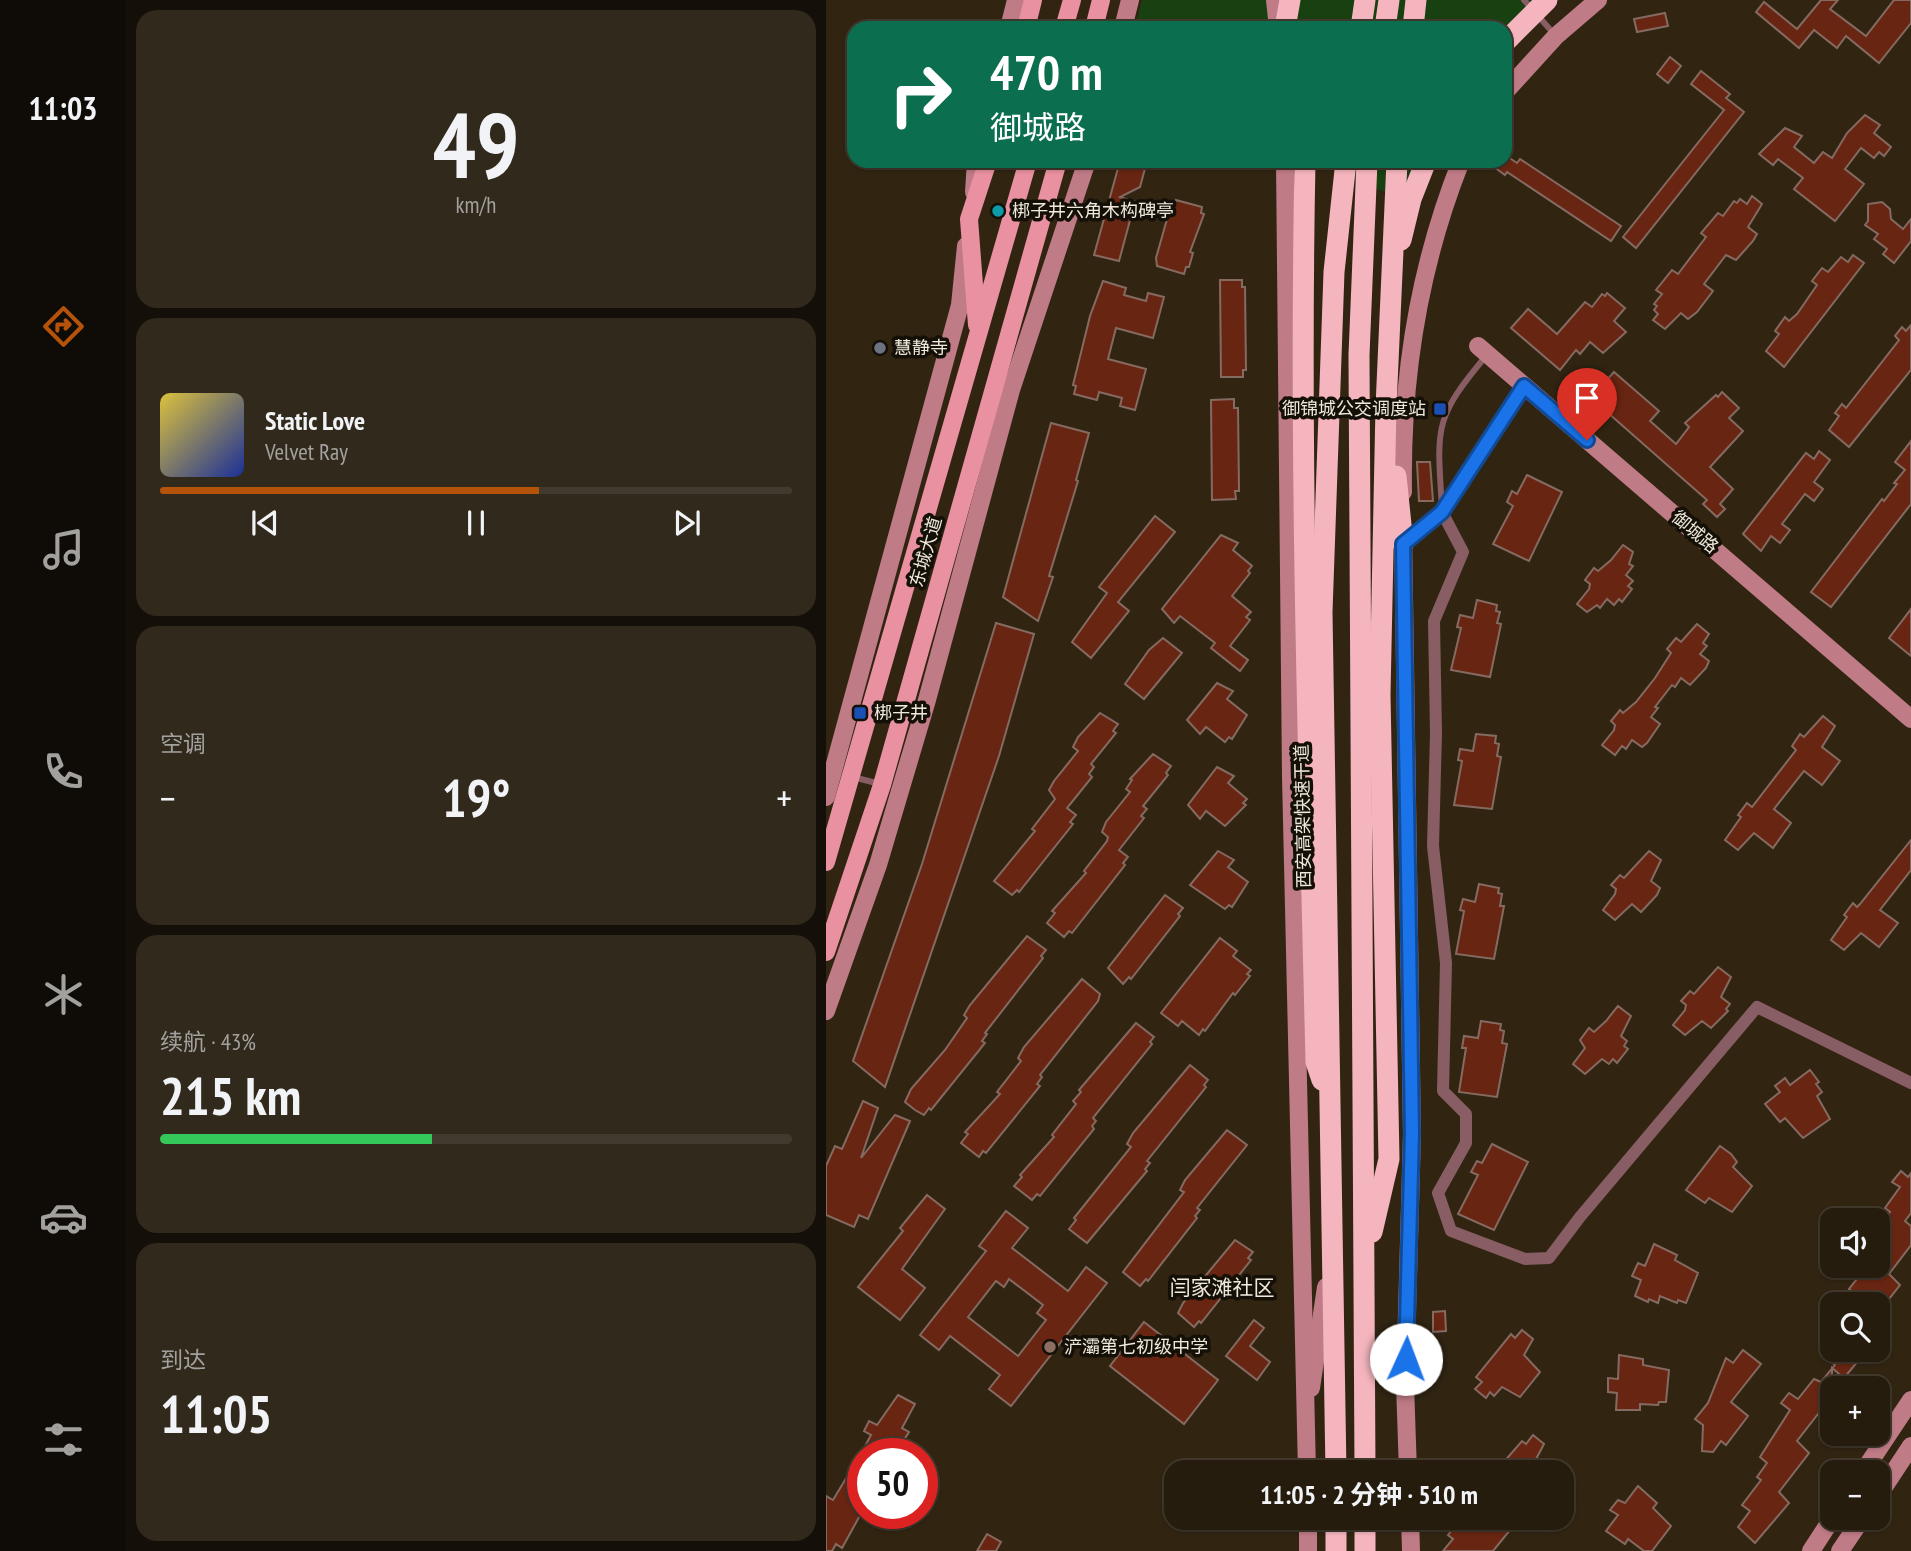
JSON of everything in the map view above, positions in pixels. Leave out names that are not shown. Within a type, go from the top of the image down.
[{"type":"highway","points":[[1286,21],[1290,0]]},
{"type":"highway","points":[[1298,0],[1300,21]]},
{"type":"highway","points":[[1362,21],[1365,0]]},
{"type":"highway","points":[[1386,21],[1389,0]]},
{"type":"highway","points":[[1414,21],[1416,0]]},
{"type":"highway","points":[[1512,36],[1547,0]]},
{"type":"highway","points":[[1305,168],[1303,268],[1316,1062],[1332,1109]]},
{"type":"highway","name":"西安高架快速干道","points":[[1336,1460],[1322,612],[1334,272],[1345,168]]},
{"type":"highway","points":[[1365,1460],[1359,355],[1367,168]]},
{"type":"highway","points":[[1364,1265],[1389,1159],[1380,695],[1390,290],[1397,168]]},
{"type":"highway","points":[[1390,290],[1411,199],[1423,168]]},
{"type":"highway","points":[[1387,399],[1403,544]]},
{"type":"highway","points":[[1336,1530],[1336,1551]]},
{"type":"highway","points":[[1365,1530],[1365,1551]]},
{"type":"main road","points":[[1028,21],[1033,0]]},
{"type":"main road","points":[[1066,21],[1072,0]]},
{"type":"main road","points":[[1096,21],[1101,0]]},
{"type":"main road","points":[[978,339],[971,213],[986,168]]},
{"type":"main road","name":"东城大道","points":[[826,862],[1026,168]]},
{"type":"main road","name":"东城大道","points":[[826,952],[882,785],[1056,168]]},
{"type":"street","points":[[1011,21],[1016,0]]},
{"type":"street","points":[[1125,21],[1130,0]]},
{"type":"street","points":[[1275,0],[1277,21]]},
{"type":"street","points":[[1512,84],[1556,36],[1598,0]]},
{"type":"street","points":[[826,797],[829,770],[960,305],[975,168]]},
{"type":"street","points":[[826,1011],[878,865],[927,700],[1011,390],[1085,168]]},
{"type":"street","points":[[1285,168],[1290,777],[1306,1460]]},
{"type":"street","points":[[1408,1460],[1405,1384],[1412,1133],[1402,426],[1412,333],[1427,261],[1459,168]]},
{"type":"street","name":"御城路","points":[[1483,350],[1911,719]]},
{"type":"street","points":[[1403,544],[1442,512],[1524,386]]},
{"type":"street","points":[[1442,512],[1463,552],[1434,621],[1433,846],[1446,963],[1443,1091],[1466,1114],[1466,1143],[1438,1193],[1451,1231],[1525,1259],[1549,1258],[1580,1217],[1757,1007],[1911,1083]]},
{"type":"street","points":[[1305,1431],[1333,1235]]},
{"type":"street","points":[[1871,1460],[1911,1400]]},
{"type":"street","points":[[1890,1478],[1911,1446]]},
{"type":"street","points":[[1308,1530],[1308,1551]]},
{"type":"street","points":[[1409,1530],[1410,1551]]},
{"type":"street","points":[[1811,1551],[1825,1530]]},
{"type":"street","points":[[1840,1551],[1854,1530]]},
{"type":"lane","points":[[1524,0],[1556,36]]},
{"type":"lane","points":[[1442,512],[1437,444],[1440,424],[1483,350]]},
{"type":"lane","points":[[829,770],[882,785]]},
{"type":"green space","points":[[1142,0],[1548,0],[1512,23],[1512,21],[1137,21]]},
{"type":"green space","points":[[1329,168],[1417,168],[1399,198]]},
{"type":"building","points":[[1821,0],[1838,0],[1830,9],[1866,36],[1894,0],[1911,0],[1911,23],[1879,63],[1846,36],[1837,48],[1814,30],[1799,48],[1756,12],[1764,2],[1797,29]]},
{"type":"building","points":[[1665,13],[1668,26],[1637,32],[1634,19]]},
{"type":"building","points":[[1670,57],[1681,66],[1668,83],[1657,74]]},
{"type":"building","points":[[1701,71],[1730,94],[1726,98],[1744,112],[1636,248],[1623,237],[1724,110],[1691,84]]},
{"type":"building","points":[[1865,115],[1880,125],[1874,133],[1891,147],[1884,156],[1879,152],[1874,158],[1861,148],[1845,169],[1864,184],[1835,221],[1794,189],[1803,178],[1778,159],[1773,165],[1759,154],[1785,128],[1802,136],[1794,147],[1814,163],[1823,152],[1832,158],[1847,133]]},
{"type":"building","points":[[1520,159],[1621,226],[1611,241],[1507,172],[1505,175],[1496,168],[1512,168],[1512,160],[1517,163]]},
{"type":"building","points":[[1118,168],[1145,168],[1140,187],[1120,197],[1135,202],[1119,261],[1094,255]]},
{"type":"building","points":[[1752,196],[1762,204],[1748,227],[1757,234],[1753,241],[1736,260],[1726,255],[1704,284],[1713,291],[1697,312],[1688,319],[1681,313],[1665,329],[1653,320],[1658,314],[1654,310],[1657,306],[1654,304],[1662,294],[1656,290],[1672,270],[1678,274],[1706,237],[1701,233],[1718,213],[1723,216],[1734,201],[1737,203],[1740,199],[1747,204]]},
{"type":"building","points":[[1176,200],[1202,207],[1201,213],[1204,214],[1190,252],[1193,253],[1189,267],[1186,267],[1184,274],[1157,266],[1156,258],[1171,205],[1174,206]]},
{"type":"building","points":[[1882,202],[1890,209],[1891,219],[1903,229],[1911,219],[1911,241],[1894,263],[1883,254],[1887,249],[1874,239],[1878,234],[1865,225],[1868,221],[1868,204]]},
{"type":"building","points":[[1853,255],[1864,263],[1784,367],[1766,351],[1779,334],[1775,331],[1785,317],[1789,321],[1797,314],[1817,285],[1812,281],[1822,268],[1828,272],[1841,257],[1848,262]]},
{"type":"building","points":[[1220,280],[1242,280],[1242,287],[1245,287],[1246,370],[1243,370],[1243,377],[1221,377]]},
{"type":"building","points":[[1103,281],[1126,288],[1124,295],[1146,301],[1148,293],[1164,297],[1153,338],[1116,328],[1108,359],[1146,369],[1135,410],[1120,406],[1122,398],[1099,392],[1097,400],[1074,394],[1076,386],[1073,385],[1090,316]]},
{"type":"building","points":[[1607,293],[1625,308],[1614,321],[1626,332],[1603,353],[1590,342],[1580,354],[1576,350],[1560,370],[1511,328],[1528,309],[1557,334],[1585,302],[1592,307],[1602,294],[1605,296]]},
{"type":"building","points":[[1911,325],[1911,370],[1849,447],[1829,430],[1839,416],[1835,413],[1842,404],[1846,408],[1899,340],[1895,336],[1902,327],[1906,331]]},
{"type":"building","points":[[1614,372],[1659,411],[1650,421],[1676,444],[1689,427],[1685,423],[1716,395],[1718,397],[1722,392],[1739,408],[1729,418],[1743,431],[1710,467],[1733,489],[1720,504],[1725,509],[1717,517],[1703,504],[1707,500],[1591,398]]},
{"type":"building","points":[[1234,399],[1234,408],[1238,408],[1239,491],[1235,491],[1236,499],[1212,500],[1211,400]]},
{"type":"building","points":[[1051,423],[1089,433],[1076,480],[1078,481],[1049,576],[1053,577],[1038,621],[1003,597]]},
{"type":"building","points":[[1911,441],[1911,504],[1831,607],[1811,592],[1882,499],[1884,501],[1897,484],[1894,483],[1905,470],[1895,462]]},
{"type":"building","points":[[1819,451],[1830,460],[1814,482],[1823,489],[1814,501],[1805,494],[1782,524],[1790,530],[1780,543],[1771,536],[1761,551],[1743,534],[1806,453],[1814,459]]},
{"type":"building","points":[[1417,462],[1430,462],[1433,501],[1419,501]]},
{"type":"building","points":[[1527,475],[1562,492],[1529,561],[1493,544],[1513,506],[1507,502],[1512,491],[1517,494]]},
{"type":"building","points":[[1155,516],[1175,532],[1118,602],[1129,611],[1091,658],[1072,642],[1107,593],[1099,587]]},
{"type":"building","points":[[1221,535],[1238,543],[1233,550],[1252,566],[1248,571],[1250,573],[1232,596],[1251,612],[1246,617],[1250,620],[1230,646],[1248,660],[1240,671],[1211,648],[1215,643],[1180,616],[1174,623],[1162,609]]},
{"type":"building","points":[[1623,545],[1633,552],[1629,564],[1633,566],[1626,575],[1633,581],[1628,586],[1632,589],[1622,602],[1619,599],[1614,605],[1607,599],[1600,608],[1597,605],[1587,612],[1577,604],[1589,589],[1590,584],[1585,580],[1594,568],[1598,571],[1611,560]]},
{"type":"building","points":[[1477,600],[1497,605],[1496,611],[1500,612],[1497,623],[1501,624],[1490,677],[1451,670],[1461,628],[1457,627],[1460,615],[1473,618]]},
{"type":"building","points":[[1911,609],[1911,656],[1889,638]]},
{"type":"building","points":[[996,623],[1034,634],[999,756],[885,1087],[853,1061],[922,864]]},
{"type":"building","points":[[1697,624],[1709,634],[1703,643],[1707,646],[1700,654],[1709,661],[1706,668],[1690,685],[1681,678],[1675,687],[1672,685],[1655,707],[1658,708],[1651,717],[1660,724],[1647,743],[1642,747],[1632,740],[1626,749],[1622,746],[1615,755],[1602,745],[1614,730],[1615,725],[1611,721],[1620,710],[1623,713],[1636,702],[1655,678],[1671,653],[1667,649],[1676,638],[1681,642]]},
{"type":"building","points":[[1163,638],[1182,653],[1144,699],[1125,684],[1149,650]]},
{"type":"building","points":[[1217,683],[1233,691],[1227,699],[1247,715],[1232,739],[1229,737],[1225,742],[1206,727],[1200,734],[1187,720]]},
{"type":"building","points":[[1100,713],[1118,724],[1113,731],[1116,733],[1091,764],[1094,767],[1089,774],[1092,777],[1067,808],[1076,815],[1070,822],[1073,824],[1019,892],[1017,890],[1012,895],[994,881],[1035,831],[1032,829],[1055,799],[1049,790],[1078,751],[1073,747],[1078,737]]},
{"type":"building","points":[[1823,716],[1835,726],[1822,747],[1840,761],[1822,785],[1804,771],[1774,809],[1791,823],[1773,848],[1754,833],[1738,850],[1725,840],[1741,817],[1738,815],[1747,803],[1752,807],[1796,750],[1792,746],[1800,734],[1804,737]]},
{"type":"building","points":[[1476,734],[1496,736],[1495,743],[1499,744],[1497,756],[1501,757],[1492,809],[1454,805],[1462,761],[1458,760],[1460,749],[1473,751]]},
{"type":"building","points":[[1153,754],[1171,766],[1166,773],[1168,775],[1143,806],[1147,809],[1141,816],[1144,818],[1119,850],[1128,857],[1123,863],[1125,865],[1072,933],[1069,931],[1064,937],[1047,923],[1055,913],[1052,911],[1086,873],[1084,871],[1107,841],[1108,837],[1102,832],[1106,822],[1130,792],[1126,789],[1132,780],[1130,779]]},
{"type":"building","points":[[1217,767],[1234,776],[1228,783],[1247,799],[1243,803],[1246,805],[1225,826],[1206,811],[1200,819],[1188,805]]},
{"type":"building","points":[[1911,840],[1911,870],[1880,910],[1898,923],[1879,947],[1861,933],[1844,950],[1831,940],[1847,917],[1844,915],[1853,903],[1857,907],[1860,904]]},
{"type":"building","points":[[1218,851],[1234,860],[1228,867],[1248,882],[1232,907],[1229,905],[1225,909],[1190,885]]},
{"type":"building","points":[[1649,851],[1661,860],[1651,881],[1660,888],[1657,895],[1641,912],[1632,904],[1615,920],[1603,910],[1615,894],[1616,889],[1611,885],[1620,875],[1624,878]]},
{"type":"building","points":[[1479,884],[1499,888],[1498,893],[1502,894],[1500,906],[1504,906],[1494,959],[1456,954],[1464,911],[1460,910],[1463,899],[1475,902]]},
{"type":"building","points":[[1165,895],[1183,908],[1178,914],[1180,916],[1131,979],[1129,977],[1123,984],[1108,968]]},
{"type":"building","points":[[1027,936],[1046,950],[1041,956],[1043,958],[985,1033],[987,1034],[982,1041],[985,1043],[931,1110],[929,1108],[924,1115],[915,1110],[905,1102],[911,1089],[945,1050],[967,1018],[964,1015],[970,1005]]},
{"type":"building","points":[[1220,938],[1237,951],[1233,956],[1251,970],[1247,974],[1250,976],[1199,1035],[1182,1021],[1178,1026],[1161,1013]]},
{"type":"building","points":[[1718,967],[1731,977],[1721,997],[1730,1004],[1726,1009],[1728,1011],[1711,1028],[1702,1021],[1685,1035],[1673,1025],[1685,1010],[1686,1005],[1681,1001],[1690,991],[1694,994]]},
{"type":"building","points":[[1082,979],[1100,994],[1098,1001],[1040,1075],[1042,1077],[1037,1084],[1040,1086],[986,1153],[983,1151],[979,1157],[961,1143],[968,1134],[965,1132],[1000,1094],[997,1092],[1021,1061],[1018,1058],[1024,1047]]},
{"type":"building","points":[[1618,1006],[1631,1016],[1621,1036],[1627,1041],[1624,1046],[1628,1049],[1617,1063],[1613,1059],[1609,1064],[1602,1059],[1585,1074],[1573,1064],[1585,1048],[1580,1040],[1589,1028],[1594,1032]]},
{"type":"building","points":[[1481,1021],[1501,1024],[1500,1030],[1504,1031],[1502,1043],[1507,1044],[1497,1097],[1459,1092],[1466,1048],[1462,1048],[1464,1036],[1478,1038]]},
{"type":"building","points":[[1136,1023],[1154,1037],[1150,1042],[1152,1044],[1093,1118],[1096,1121],[1092,1126],[1094,1129],[1040,1196],[1037,1194],[1032,1200],[1014,1186],[1022,1177],[1020,1175],[1054,1137],[1052,1135],[1076,1104],[1073,1101],[1081,1092],[1079,1090]]},
{"type":"building","points":[[1190,1065],[1208,1080],[1204,1085],[1206,1087],[1147,1161],[1150,1163],[1145,1169],[1147,1171],[1087,1243],[1069,1229],[1076,1220],[1074,1218],[1131,1147],[1127,1144],[1133,1133]]},
{"type":"building","points":[[1810,1070],[1819,1082],[1816,1084],[1822,1092],[1817,1096],[1830,1119],[1803,1138],[1785,1118],[1780,1122],[1765,1104],[1780,1092],[1775,1086],[1785,1078],[1790,1085]]},
{"type":"building","points":[[863,1101],[878,1108],[861,1158],[895,1115],[910,1121],[868,1219],[859,1215],[854,1227],[826,1215],[826,1166],[835,1146],[842,1149]]},
{"type":"building","points":[[1227,1130],[1247,1145],[1197,1208],[1200,1210],[1195,1216],[1197,1218],[1148,1281],[1146,1279],[1140,1286],[1123,1272],[1184,1192],[1180,1190],[1185,1180]]},
{"type":"building","points":[[1492,1144],[1528,1162],[1494,1230],[1458,1214],[1478,1175],[1471,1172],[1477,1161],[1482,1163]]},
{"type":"building","points":[[1720,1146],[1731,1154],[1737,1162],[1733,1167],[1752,1186],[1732,1212],[1709,1198],[1705,1203],[1686,1190]]},
{"type":"building","points":[[1901,1171],[1908,1177],[1911,1173],[1911,1213],[1905,1221],[1911,1226],[1911,1245],[1890,1273],[1890,1208],[1885,1208],[1900,1187],[1892,1182]]},
{"type":"building","points":[[927,1195],[945,1209],[902,1269],[925,1288],[900,1320],[858,1287],[903,1231],[900,1228]]},
{"type":"building","points":[[1006,1211],[1028,1228],[1012,1248],[1068,1291],[1086,1267],[1107,1283],[1011,1406],[989,1389],[1000,1375],[950,1336],[939,1350],[920,1335],[986,1251],[979,1246]],"holes":[[[1009,1279],[1043,1305],[1037,1313],[1046,1320],[1018,1356],[968,1317],[996,1281],[1004,1287]]]},
{"type":"building","points":[[1235,1240],[1253,1252],[1248,1258],[1251,1260],[1201,1323],[1199,1321],[1194,1327],[1178,1313],[1183,1303]]},
{"type":"building","points":[[1654,1244],[1677,1255],[1675,1260],[1698,1273],[1686,1303],[1678,1300],[1677,1303],[1660,1296],[1658,1303],[1649,1299],[1648,1302],[1635,1296],[1641,1280],[1632,1276],[1638,1263],[1645,1266]]},
{"type":"building","points":[[1890,1275],[1900,1285],[1890,1298],[1890,1292],[1853,1292],[1849,1289],[1858,1278],[1890,1278]]},
{"type":"building","points":[[1445,1311],[1446,1331],[1433,1332],[1433,1312]]},
{"type":"building","points":[[1254,1320],[1264,1328],[1250,1346],[1270,1362],[1257,1380],[1226,1356]]},
{"type":"building","points":[[1144,1322],[1218,1380],[1184,1424],[1110,1366]]},
{"type":"building","points":[[1522,1330],[1533,1339],[1524,1355],[1540,1372],[1520,1397],[1502,1387],[1494,1396],[1490,1392],[1486,1398],[1475,1389],[1482,1382],[1476,1377],[1511,1334],[1515,1338]]},
{"type":"building","points":[[1743,1350],[1761,1364],[1731,1402],[1748,1416],[1726,1445],[1721,1441],[1713,1452],[1702,1451],[1703,1425],[1695,1419],[1708,1403],[1726,1358],[1733,1363]]},
{"type":"building","points":[[1619,1355],[1643,1359],[1643,1365],[1669,1370],[1666,1402],[1659,1402],[1658,1405],[1640,1404],[1640,1410],[1616,1410],[1617,1393],[1608,1392],[1608,1378],[1618,1379]]},
{"type":"building","points":[[1831,1362],[1857,1362],[1846,1376],[1832,1368],[1835,1365]]},
{"type":"building","points":[[1814,1379],[1820,1382],[1820,1411],[1797,1441],[1809,1453],[1779,1492],[1789,1503],[1755,1543],[1738,1527],[1750,1511],[1742,1505],[1761,1480],[1757,1477],[1767,1463],[1760,1457],[1790,1410],[1781,1403],[1789,1393],[1798,1399]]},
{"type":"building","points":[[898,1395],[915,1404],[902,1428],[909,1432],[905,1438],[869,1438],[871,1435],[864,1431],[869,1421],[877,1425]]},
{"type":"building","points":[[1533,1435],[1544,1444],[1536,1460],[1505,1460],[1522,1441],[1526,1444]]},
{"type":"building","points":[[847,1477],[847,1529],[852,1529],[842,1548],[836,1544],[832,1551],[826,1551],[826,1496],[833,1500]]},
{"type":"building","points":[[1638,1486],[1657,1503],[1653,1508],[1671,1526],[1652,1551],[1644,1551],[1628,1539],[1625,1544],[1606,1531],[1618,1515],[1610,1510],[1618,1500],[1625,1503]]},
{"type":"building","points":[[1452,1530],[1510,1530],[1493,1551],[1443,1551],[1453,1539],[1448,1535]]},
{"type":"building","points":[[987,1534],[1001,1542],[996,1551],[977,1551]]},
{"type":"place","name":"梆子井六角木构碑亭","points":[[998,211]]},
{"type":"place","name":"慧静寺","points":[[880,348]]},
{"type":"place","name":"御锦城公交调度站","points":[[1440,409]]},
{"type":"place","name":"梆子井","points":[[860,713]]},
{"type":"place","name":"浐灞第七初级中学","points":[[1050,1347]]},
{"type":"district","name":"闫家滩社区","points":[[1222,1288]]},
{"type":"route","points":[[1406,1359],[1412,1133],[1403,544],[1442,512],[1524,386],[1587,440]]}]
